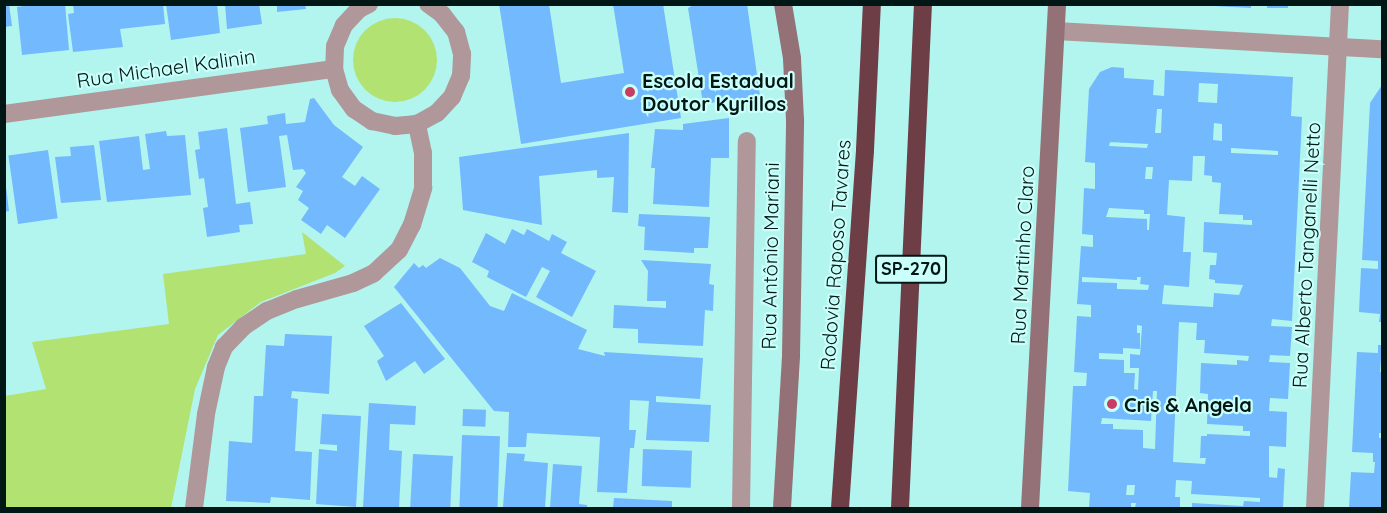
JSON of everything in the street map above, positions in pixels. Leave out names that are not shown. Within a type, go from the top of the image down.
[{"type":"highway","name":"Rodovia Raposo Tavares","points":[[840,508],[865,150],[872,4]]},
{"type":"highway","name":"SP-270","points":[[900,508],[923,4]]},
{"type":"street","points":[[369,4],[359,9],[344,25],[335,46],[334,69],[340,90],[354,109],[372,121],[394,126],[417,124],[437,113],[452,97],[461,76],[462,54],[456,32],[442,14],[428,4]]},
{"type":"street","name":"Rua Antônio Mariani","points":[[782,508],[791,355],[795,120],[792,58],[783,4]]},
{"type":"street","name":"Rua Martinho Claro","points":[[1030,508],[1057,4]]},
{"type":"street","name":"Rua Alberto Tanganelli Netto","points":[[1315,508],[1340,4]]},
{"type":"street","points":[[1056,31],[1383,49]]},
{"type":"street","name":"Rua Michael Kalinin","points":[[4,114],[334,69]]},
{"type":"street","points":[[194,508],[206,414],[216,367],[224,347],[243,327],[267,311],[297,299],[353,283],[374,273],[399,250],[412,225],[423,188],[423,153],[417,124]]},
{"type":"street","name":"Rua Antônio Mariani","points":[[741,508],[747,141]]},
{"type":"green space","points":[[395,18],[418,25],[430,37],[437,60],[430,83],[418,95],[395,102],[372,95],[360,83],[353,60],[360,37],[372,25]]},
{"type":"green space","points":[[302,232],[345,266],[335,273],[261,302],[218,335],[195,389],[171,508],[5,508],[5,396],[46,389],[32,342],[169,324],[163,274],[306,254]]},
{"type":"building","points":[[4,4],[9,4],[12,26],[4,27]]},
{"type":"building","points":[[65,4],[69,50],[22,55],[17,7]]},
{"type":"building","points":[[73,4],[163,4],[165,24],[120,29],[123,47],[73,52],[68,14],[74,13]]},
{"type":"building","points":[[166,4],[217,4],[220,33],[171,40]]},
{"type":"building","points":[[225,4],[259,4],[262,24],[227,29]]},
{"type":"building","points":[[277,4],[305,4],[306,9],[277,12]]},
{"type":"building","points":[[499,4],[549,4],[561,83],[624,73],[613,4],[663,4],[681,118],[521,144]]},
{"type":"building","points":[[695,4],[747,4],[760,96],[703,104],[688,8]]},
{"type":"building","points":[[1214,4],[1251,4],[1251,8],[1214,6]]},
{"type":"building","points":[[1267,4],[1288,4],[1288,8],[1267,8]]},
{"type":"building","points":[[1112,67],[1124,68],[1124,78],[1154,80],[1153,95],[1164,96],[1165,70],[1293,77],[1291,116],[1302,117],[1292,321],[1272,319],[1271,326],[1292,327],[1290,356],[1270,355],[1269,362],[1290,363],[1288,399],[1270,398],[1269,411],[1287,412],[1286,447],[1269,446],[1269,477],[1277,478],[1278,468],[1285,469],[1283,508],[1192,508],[1192,503],[1243,506],[1244,501],[1260,502],[1260,498],[1191,494],[1192,481],[1176,480],[1175,497],[1180,497],[1180,508],[1135,508],[1136,503],[1131,503],[1131,508],[1089,508],[1090,493],[1068,491],[1073,386],[1086,386],[1087,373],[1074,372],[1077,316],[1091,317],[1091,305],[1077,304],[1081,246],[1093,247],[1093,235],[1082,234],[1084,188],[1095,189],[1095,163],[1085,162],[1089,89],[1100,72]],"holes":[[[1199,83],[1218,84],[1217,103],[1198,102]],[[1157,109],[1162,109],[1161,133],[1155,133]],[[1214,123],[1222,124],[1222,141],[1213,140]],[[1110,142],[1148,144],[1147,148],[1109,146]],[[1231,148],[1278,151],[1278,155],[1231,153]],[[1193,156],[1205,156],[1204,175],[1212,176],[1212,182],[1221,183],[1219,214],[1243,215],[1243,220],[1252,220],[1252,225],[1204,222],[1203,252],[1217,253],[1216,265],[1210,265],[1209,279],[1215,280],[1215,283],[1243,285],[1239,295],[1214,293],[1213,307],[1162,304],[1164,285],[1189,287],[1191,252],[1183,252],[1185,217],[1167,215],[1169,180],[1192,181]],[[1146,167],[1153,167],[1152,179],[1145,179]],[[1109,208],[1144,210],[1144,214],[1150,214],[1149,230],[1147,230],[1147,219],[1106,217]],[[1082,277],[1137,280],[1137,277],[1141,277],[1140,284],[1149,285],[1148,290],[1117,289],[1117,283],[1082,282]],[[1179,322],[1197,323],[1196,340],[1205,340],[1204,353],[1249,356],[1248,361],[1237,360],[1237,365],[1201,363],[1200,393],[1208,394],[1207,424],[1243,426],[1243,431],[1250,431],[1250,436],[1207,434],[1207,436],[1201,436],[1200,458],[1206,458],[1205,464],[1173,462]],[[1137,325],[1142,326],[1140,355],[1130,354],[1130,368],[1139,368],[1138,390],[1134,389],[1135,373],[1124,373],[1124,360],[1099,359],[1099,353],[1123,354],[1123,348],[1140,349],[1140,333],[1137,333]],[[1153,391],[1157,391],[1155,449],[1143,448],[1143,430],[1113,429],[1113,424],[1101,424],[1102,418],[1151,421]],[[1127,485],[1135,485],[1134,495],[1126,495]]]},
{"type":"building","points":[[1382,85],[1382,322],[1379,322],[1380,314],[1359,312],[1361,268],[1378,269],[1378,261],[1362,260],[1370,103]]},
{"type":"building","points":[[314,98],[334,125],[363,147],[342,177],[355,186],[362,176],[380,189],[345,238],[327,225],[321,234],[301,220],[309,208],[298,200],[303,191],[296,187],[306,173],[303,169],[293,170],[287,135],[279,136],[286,187],[248,192],[240,128],[268,124],[267,116],[285,113],[286,124],[305,122],[310,99]]},
{"type":"building","points":[[729,118],[729,158],[711,158],[709,207],[653,204],[655,168],[651,168],[655,129],[683,130],[683,124]]},
{"type":"building","points":[[227,128],[236,204],[250,202],[253,224],[239,225],[240,232],[207,237],[203,208],[208,207],[204,178],[199,179],[195,150],[200,149],[198,132]]},
{"type":"building","points":[[166,131],[167,136],[185,135],[191,195],[107,202],[99,141],[139,136],[143,170],[150,169],[145,134]]},
{"type":"building","points":[[629,133],[628,213],[612,212],[614,177],[597,178],[597,170],[539,176],[542,225],[463,210],[459,157]]},
{"type":"building","points":[[94,145],[101,200],[61,203],[55,157],[71,156],[70,147]]},
{"type":"building","points":[[48,150],[58,218],[18,224],[8,156]]},
{"type":"building","points":[[6,187],[9,211],[4,212],[4,188]]},
{"type":"building","points":[[639,214],[710,217],[708,248],[694,248],[694,253],[644,250],[645,227],[638,226]]},
{"type":"building","points":[[512,229],[524,235],[527,229],[549,241],[552,234],[567,242],[561,253],[596,271],[572,317],[536,297],[550,271],[542,267],[526,297],[487,277],[489,271],[472,262],[486,233],[505,244]]},
{"type":"building","points":[[440,258],[460,268],[490,306],[504,311],[512,293],[587,330],[578,349],[605,356],[604,352],[703,358],[700,399],[656,396],[656,402],[711,405],[709,442],[646,440],[649,401],[630,400],[629,430],[636,430],[634,448],[630,448],[627,493],[597,492],[600,437],[527,433],[526,447],[508,447],[509,412],[494,411],[394,287],[414,263],[419,268],[423,265],[426,268]]},
{"type":"building","points":[[641,260],[711,264],[709,284],[714,285],[713,311],[705,310],[703,346],[638,343],[638,329],[613,328],[614,305],[666,308],[666,301],[647,301],[648,271]]},
{"type":"building","points":[[401,303],[445,359],[424,374],[415,361],[386,381],[377,361],[384,356],[364,326]]},
{"type":"building","points":[[285,334],[332,336],[329,394],[292,391],[291,398],[298,399],[295,451],[312,452],[310,500],[271,497],[270,503],[226,501],[229,441],[252,443],[254,396],[263,396],[266,345],[284,346]]},
{"type":"building","points":[[1378,345],[1382,345],[1380,372],[1382,372],[1382,433],[1379,433],[1379,438],[1382,438],[1382,508],[1349,508],[1351,472],[1374,473],[1375,462],[1373,462],[1373,453],[1352,452],[1357,352],[1378,353]]},
{"type":"building","points":[[369,403],[416,406],[415,425],[390,424],[389,450],[402,451],[399,508],[363,507]]},
{"type":"building","points":[[463,409],[486,410],[485,427],[462,426]]},
{"type":"building","points":[[322,414],[361,416],[356,507],[316,504],[319,449],[337,451],[337,445],[320,444]]},
{"type":"building","points":[[462,435],[500,436],[497,508],[459,508]]},
{"type":"building","points":[[643,449],[692,451],[691,488],[642,486]]},
{"type":"building","points":[[507,453],[525,454],[524,461],[548,463],[545,508],[503,507]]},
{"type":"building","points":[[413,454],[453,456],[450,508],[410,508]]},
{"type":"building","points":[[553,464],[582,466],[579,504],[587,505],[587,508],[550,508]]},
{"type":"building","points":[[614,498],[672,501],[672,508],[613,508]]},
{"type":"place","name":"Escola Estadual Doutor Kyrillos","points":[[630,92]]},
{"type":"place","name":"Cris & Angela","points":[[1112,404]]}]
